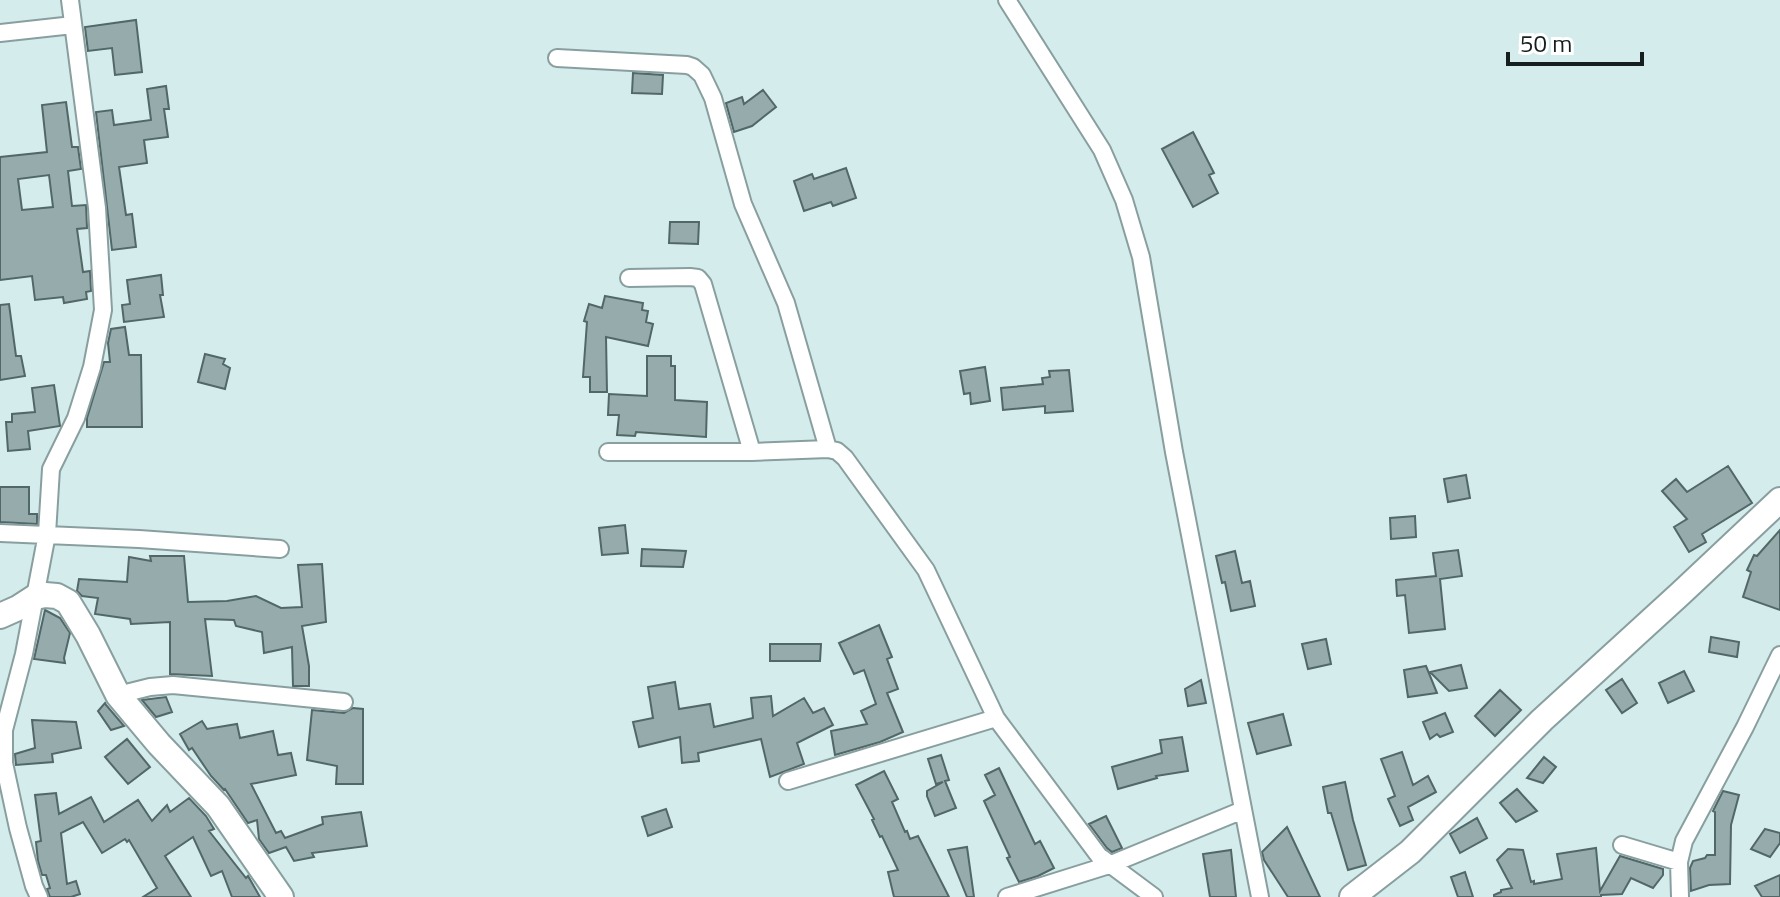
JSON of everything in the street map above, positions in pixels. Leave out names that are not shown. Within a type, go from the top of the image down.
[{"type":"street","points":[[39,897],[18,828],[4,763],[4,730],[24,654],[47,534],[51,469],[76,418],[92,367],[103,310],[97,208],[70,0]]},
{"type":"street","points":[[1007,0],[1102,150],[1124,200],[1141,257],[1177,467],[1260,897]]},
{"type":"street","points":[[0,33],[73,25]]},
{"type":"street","points":[[557,58],[687,65],[702,75],[713,98],[743,204],[786,303],[828,449]]},
{"type":"street","points":[[629,278],[690,277],[698,278],[703,284],[752,452]]},
{"type":"street","points":[[608,452],[837,451],[854,469],[926,570],[996,718],[1099,856],[1154,897]]},
{"type":"street","points":[[1352,897],[1410,852],[1542,720],[1780,500]]},
{"type":"street","points":[[0,533],[280,549]]},
{"type":"street","points":[[0,616],[35,597],[57,596],[68,602],[118,695],[218,806],[281,897]]},
{"type":"street","points":[[1680,897],[1679,862],[1684,841],[1780,655]]},
{"type":"street","points":[[118,695],[173,685],[344,702]]},
{"type":"street","points":[[788,781],[996,718]]},
{"type":"street","points":[[1007,897],[1109,865],[1243,810]]},
{"type":"street","points":[[1622,845],[1679,862]]},
{"type":"building","points":[[136,20],[142,72],[115,75],[112,48],[88,51],[85,27]]},
{"type":"building","points":[[633,73],[663,75],[662,94],[632,93]]},
{"type":"building","points":[[166,86],[169,109],[164,109],[168,137],[144,140],[147,163],[119,167],[126,215],[132,214],[136,247],[112,250],[96,112],[112,110],[114,125],[151,120],[147,89]]},
{"type":"building","points":[[763,90],[776,107],[752,126],[734,132],[726,103],[742,97],[744,104]]},
{"type":"building","points":[[66,102],[72,147],[78,147],[81,169],[68,171],[72,206],[86,205],[87,228],[77,229],[83,272],[90,271],[91,291],[86,292],[87,299],[64,303],[63,297],[35,300],[32,276],[0,280],[0,157],[47,152],[42,105]],"holes":[[[49,175],[53,207],[22,210],[18,179]]]},
{"type":"building","points":[[1193,132],[1214,173],[1209,175],[1218,193],[1193,207],[1162,149]]},
{"type":"building","points":[[846,168],[856,198],[804,211],[794,181],[812,174],[814,179]]},
{"type":"building","points":[[670,222],[699,222],[698,244],[669,243]]},
{"type":"building","points":[[161,275],[163,295],[160,295],[164,317],[124,322],[122,305],[130,304],[127,280]]},
{"type":"building","points":[[605,296],[643,303],[642,310],[648,311],[646,322],[653,324],[648,346],[606,337],[607,392],[590,392],[590,377],[583,377],[587,322],[584,321],[589,304],[602,308]]},
{"type":"building","points":[[9,304],[16,356],[21,356],[25,376],[0,380],[0,305]]},
{"type":"building","points":[[125,327],[129,355],[141,355],[142,427],[87,427],[104,362],[110,362],[108,343],[111,329]]},
{"type":"building","points":[[205,354],[225,359],[223,364],[230,368],[225,389],[198,382]]},
{"type":"building","points":[[647,356],[671,356],[671,366],[675,366],[675,400],[707,402],[706,437],[636,432],[635,436],[617,435],[619,415],[608,415],[609,394],[647,396]]},
{"type":"building","points":[[985,367],[990,401],[971,404],[970,393],[964,394],[960,371]]},
{"type":"building","points":[[1069,370],[1073,411],[1045,413],[1045,406],[1003,410],[1001,388],[1043,384],[1042,378],[1050,377],[1049,371]]},
{"type":"building","points":[[54,385],[60,426],[28,431],[30,449],[8,451],[6,422],[12,422],[12,414],[35,412],[32,388]]},
{"type":"building","points":[[1728,466],[1752,503],[1702,534],[1706,542],[1689,552],[1674,527],[1687,519],[1662,491],[1676,479],[1687,492]]},
{"type":"building","points":[[1466,475],[1470,498],[1448,502],[1444,479]]},
{"type":"building","points":[[0,487],[29,487],[29,514],[37,514],[37,524],[0,522]]},
{"type":"building","points":[[1415,516],[1416,537],[1391,539],[1390,518]]},
{"type":"building","points":[[625,525],[628,553],[602,555],[599,528]]},
{"type":"building","points":[[1780,530],[1780,610],[1743,597],[1751,572],[1747,570],[1754,555],[1757,556]]},
{"type":"building","points":[[642,549],[686,551],[683,567],[641,566]]},
{"type":"building","points":[[1458,550],[1462,576],[1440,579],[1445,629],[1409,633],[1405,595],[1397,596],[1396,580],[1436,576],[1433,553]]},
{"type":"building","points":[[1235,551],[1242,583],[1250,581],[1255,606],[1231,611],[1216,556]]},
{"type":"building","points":[[150,556],[184,556],[188,602],[227,601],[256,596],[281,608],[302,607],[298,565],[322,564],[326,622],[302,626],[309,686],[293,686],[292,647],[264,653],[262,632],[236,626],[234,620],[205,619],[212,676],[170,674],[170,622],[131,624],[130,619],[95,614],[98,598],[82,596],[77,591],[79,579],[127,582],[129,557],[151,561]]},
{"type":"building","points":[[45,610],[60,618],[70,633],[65,663],[34,659]]},
{"type":"building","points":[[879,625],[892,657],[887,659],[898,689],[887,693],[903,732],[835,755],[831,731],[867,724],[861,711],[876,704],[864,670],[854,674],[839,643]]},
{"type":"building","points":[[1711,637],[1739,642],[1737,657],[1709,652]]},
{"type":"building","points":[[1326,639],[1331,664],[1308,669],[1302,644]]},
{"type":"building","points":[[770,644],[821,644],[820,661],[770,661]]},
{"type":"building","points":[[1461,665],[1467,688],[1449,691],[1430,672]]},
{"type":"building","points":[[1426,666],[1437,693],[1408,697],[1404,670]]},
{"type":"building","points":[[1684,671],[1694,691],[1668,703],[1659,683]]},
{"type":"building","points":[[1622,679],[1637,703],[1622,713],[1606,690]]},
{"type":"building","points":[[1201,680],[1206,703],[1188,706],[1185,689]]},
{"type":"building","points":[[675,682],[679,709],[710,704],[714,727],[753,718],[751,698],[771,696],[773,716],[804,698],[813,713],[824,708],[833,725],[797,743],[804,764],[770,777],[761,739],[698,753],[699,761],[682,763],[680,737],[639,747],[633,722],[653,718],[648,687]]},
{"type":"building","points":[[1500,690],[1521,710],[1495,736],[1475,716]]},
{"type":"building","points":[[166,697],[172,712],[156,717],[142,700]]},
{"type":"building","points":[[105,703],[124,726],[111,730],[98,711]]},
{"type":"building","points":[[353,708],[363,709],[363,784],[336,784],[337,766],[307,760],[312,710],[344,713]]},
{"type":"building","points":[[1445,713],[1453,732],[1440,737],[1437,734],[1430,739],[1423,722]]},
{"type":"building","points":[[1283,714],[1291,745],[1257,754],[1248,723]]},
{"type":"building","points":[[32,720],[76,722],[81,748],[52,754],[53,762],[16,765],[15,754],[35,748]]},
{"type":"building","points":[[202,721],[207,729],[237,724],[240,738],[273,731],[278,755],[291,753],[296,775],[251,784],[276,833],[281,831],[285,838],[323,824],[322,817],[361,812],[367,846],[312,853],[314,857],[294,861],[286,847],[269,853],[259,839],[257,820],[248,823],[192,748],[189,750],[180,734]]},
{"type":"building","points":[[1182,737],[1188,771],[1156,776],[1118,789],[1112,767],[1162,753],[1160,740]]},
{"type":"building","points":[[127,739],[150,767],[128,784],[105,757]]},
{"type":"building","points":[[1402,752],[1413,785],[1428,776],[1436,792],[1408,807],[1413,820],[1400,826],[1388,799],[1395,796],[1381,759]]},
{"type":"building","points":[[941,755],[949,780],[945,781],[956,808],[935,816],[927,791],[943,782],[936,784],[928,759]]},
{"type":"building","points":[[1544,757],[1556,767],[1543,783],[1527,778]]},
{"type":"building","points":[[999,768],[1035,844],[1040,841],[1054,868],[1019,882],[984,801],[995,795],[985,775]]},
{"type":"building","points":[[884,771],[898,799],[892,802],[905,832],[910,839],[918,836],[949,897],[894,897],[888,872],[898,870],[856,785]]},
{"type":"building","points":[[1345,782],[1366,865],[1348,870],[1331,813],[1328,813],[1323,787]]},
{"type":"building","points":[[1517,789],[1537,811],[1516,822],[1500,803]]},
{"type":"building","points":[[1723,791],[1739,795],[1731,825],[1730,884],[1709,885],[1691,891],[1690,868],[1693,861],[1715,855],[1713,811]]},
{"type":"building","points":[[56,793],[59,814],[91,797],[104,822],[138,800],[152,821],[167,805],[170,812],[189,798],[206,816],[214,829],[209,831],[246,878],[248,876],[260,897],[232,897],[222,871],[211,876],[193,837],[165,856],[191,897],[143,897],[157,888],[129,840],[127,842],[125,839],[102,853],[83,822],[61,833],[67,884],[76,881],[80,894],[50,897],[46,875],[42,875],[38,861],[36,842],[41,841],[35,795]]},
{"type":"building","points":[[666,809],[672,827],[648,836],[642,817]]},
{"type":"building","points":[[1106,816],[1122,848],[1112,852],[1089,824]]},
{"type":"building","points":[[1477,818],[1487,838],[1460,853],[1450,834]]},
{"type":"building","points":[[1287,827],[1320,897],[1288,897],[1264,860],[1262,852]]},
{"type":"building","points":[[1765,829],[1780,833],[1780,843],[1770,857],[1751,849]]},
{"type":"building","points":[[967,847],[974,897],[967,897],[948,850]]},
{"type":"building","points":[[1596,848],[1600,891],[1620,856],[1663,869],[1663,875],[1653,888],[1631,878],[1622,894],[1601,897],[1494,897],[1501,890],[1512,888],[1497,860],[1508,849],[1523,850],[1534,884],[1562,879],[1557,854]]},
{"type":"building","points":[[1231,850],[1236,897],[1210,897],[1203,854]]},
{"type":"building","points":[[1465,872],[1473,897],[1458,897],[1451,877]]},
{"type":"building","points":[[1780,875],[1780,897],[1762,897],[1755,886]]}]
